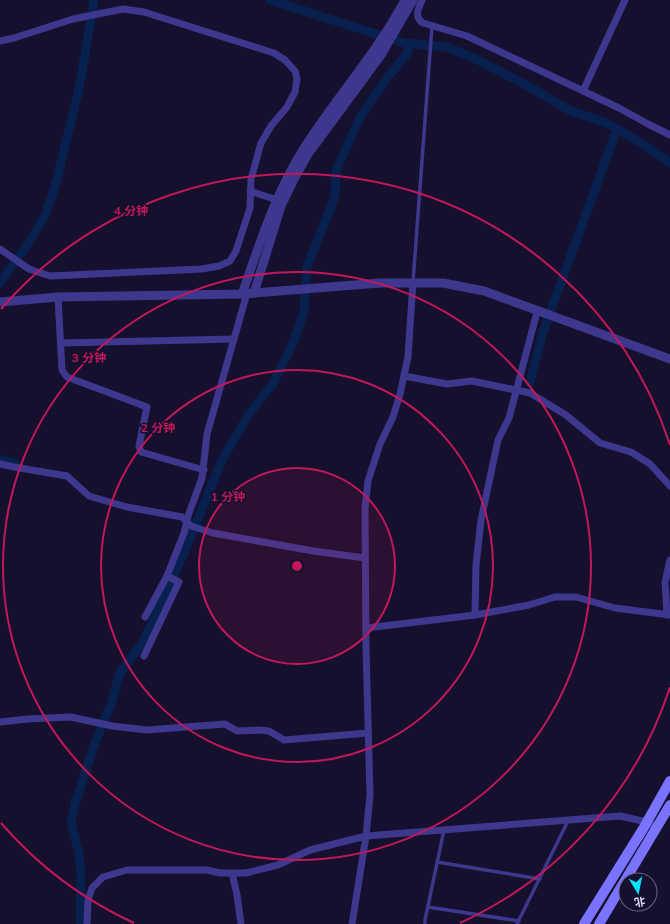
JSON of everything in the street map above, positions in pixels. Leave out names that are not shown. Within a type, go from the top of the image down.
[{"type":"main road","points":[[584,924],[647,822],[670,781]]},
{"type":"main road","points":[[599,924],[658,828],[670,805]]},
{"type":"street","points":[[397,22],[405,0]]},
{"type":"street","points":[[248,293],[281,206],[308,154],[377,54],[397,22],[414,0]]},
{"type":"street","points":[[422,0],[417,15],[422,23],[432,28],[467,36],[619,108],[670,135]]},
{"type":"street","points":[[583,91],[626,0]]},
{"type":"street","points":[[0,41],[73,19],[123,9],[144,12],[274,53],[285,60],[295,71],[297,79],[295,92],[287,107],[271,126],[261,143],[251,179],[250,208],[236,251],[230,261],[219,266],[202,269],[50,276],[29,269],[1,250]]},
{"type":"street","points":[[145,617],[168,576],[184,533],[189,524],[204,470],[207,434],[268,220],[288,175],[301,153],[377,54]]},
{"type":"street","points":[[250,191],[277,200]]},
{"type":"street","points":[[352,924],[366,836],[370,796],[365,508],[368,481],[380,444],[393,417],[408,358],[413,282]]},
{"type":"street","points":[[0,302],[58,297],[248,293],[413,282],[443,283],[484,291],[670,359]]},
{"type":"street","points":[[58,297],[62,370],[67,377],[147,407],[139,446],[140,452],[204,470]]},
{"type":"street","points":[[475,615],[476,565],[481,520],[498,440],[509,418],[538,312]]},
{"type":"street","points":[[61,343],[234,339]]},
{"type":"street","points":[[404,376],[447,384],[472,381],[530,393],[566,415],[600,443],[631,452],[650,464],[670,486]]},
{"type":"street","points":[[0,464],[67,476],[90,496],[127,507],[182,517],[189,524],[213,533],[312,551],[365,558]]},
{"type":"street","points":[[366,628],[475,615],[529,605],[555,597],[576,597],[615,608],[668,615],[665,582],[670,560]]},
{"type":"street","points":[[144,656],[179,582],[168,576]]},
{"type":"street","points":[[0,722],[71,717],[112,726],[147,730],[225,724],[237,731],[269,731],[284,740],[368,733]]},
{"type":"street","points":[[87,924],[88,900],[92,888],[103,877],[128,870],[207,870],[220,873],[246,873],[278,865],[310,850],[366,836],[620,816],[647,822],[658,828]]},
{"type":"street","points":[[232,873],[241,924]]},
{"type":"lane","points":[[413,282],[432,28]]},
{"type":"lane","points":[[428,906],[518,922],[569,820]]},
{"type":"lane","points":[[426,924],[425,920],[444,830]]},
{"type":"lane","points":[[437,862],[540,879]]},
{"type":"waterway","points":[[0,283],[27,245],[45,216],[57,180],[80,84],[94,0]]},
{"type":"waterway","points":[[270,0],[404,43],[446,47],[476,59],[528,86],[569,110],[609,124],[646,146],[670,163]]},
{"type":"waterway","points":[[80,924],[81,875],[79,854],[71,821],[96,740],[111,704],[120,673],[143,642],[184,553],[223,458],[249,414],[274,382],[294,341],[304,311],[307,267],[335,197],[336,171],[360,117],[390,74],[407,54],[410,43]]},
{"type":"waterway","points":[[530,383],[543,332],[617,129]]},
{"type":"waterway","points":[[0,459],[16,464]]}]
